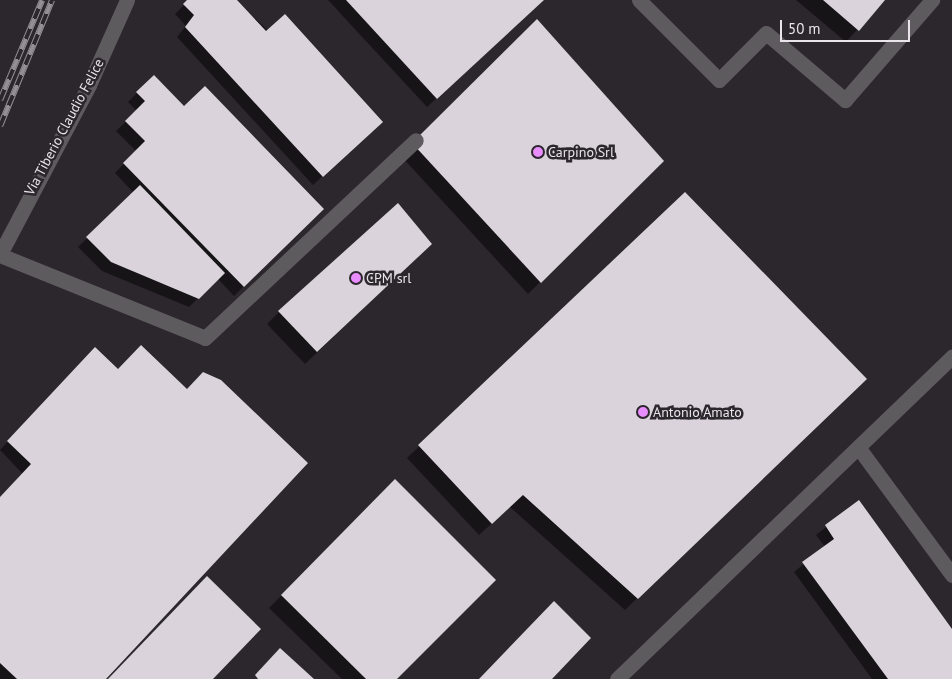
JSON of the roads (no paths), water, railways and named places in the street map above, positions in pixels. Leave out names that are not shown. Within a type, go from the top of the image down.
[{"type":"street","name":"Via Tiberio Claudio Felice","points":[[0,254],[89,85],[127,0]]},
{"type":"street","points":[[638,0],[719,80],[766,33],[845,100],[932,0]]},
{"type":"street","points":[[0,254],[205,338],[416,140]]},
{"type":"street","points":[[617,679],[952,357]]},
{"type":"street","points":[[858,447],[952,576]]},
{"type":"railway","points":[[0,100],[42,0]]},
{"type":"railway","points":[[0,126],[52,0]]},
{"type":"place","name":"Carpino Srl","points":[[538,152]]},
{"type":"place","name":"CPM srl","points":[[356,278]]},
{"type":"place","name":"Antonio Amato","points":[[643,412]]}]
